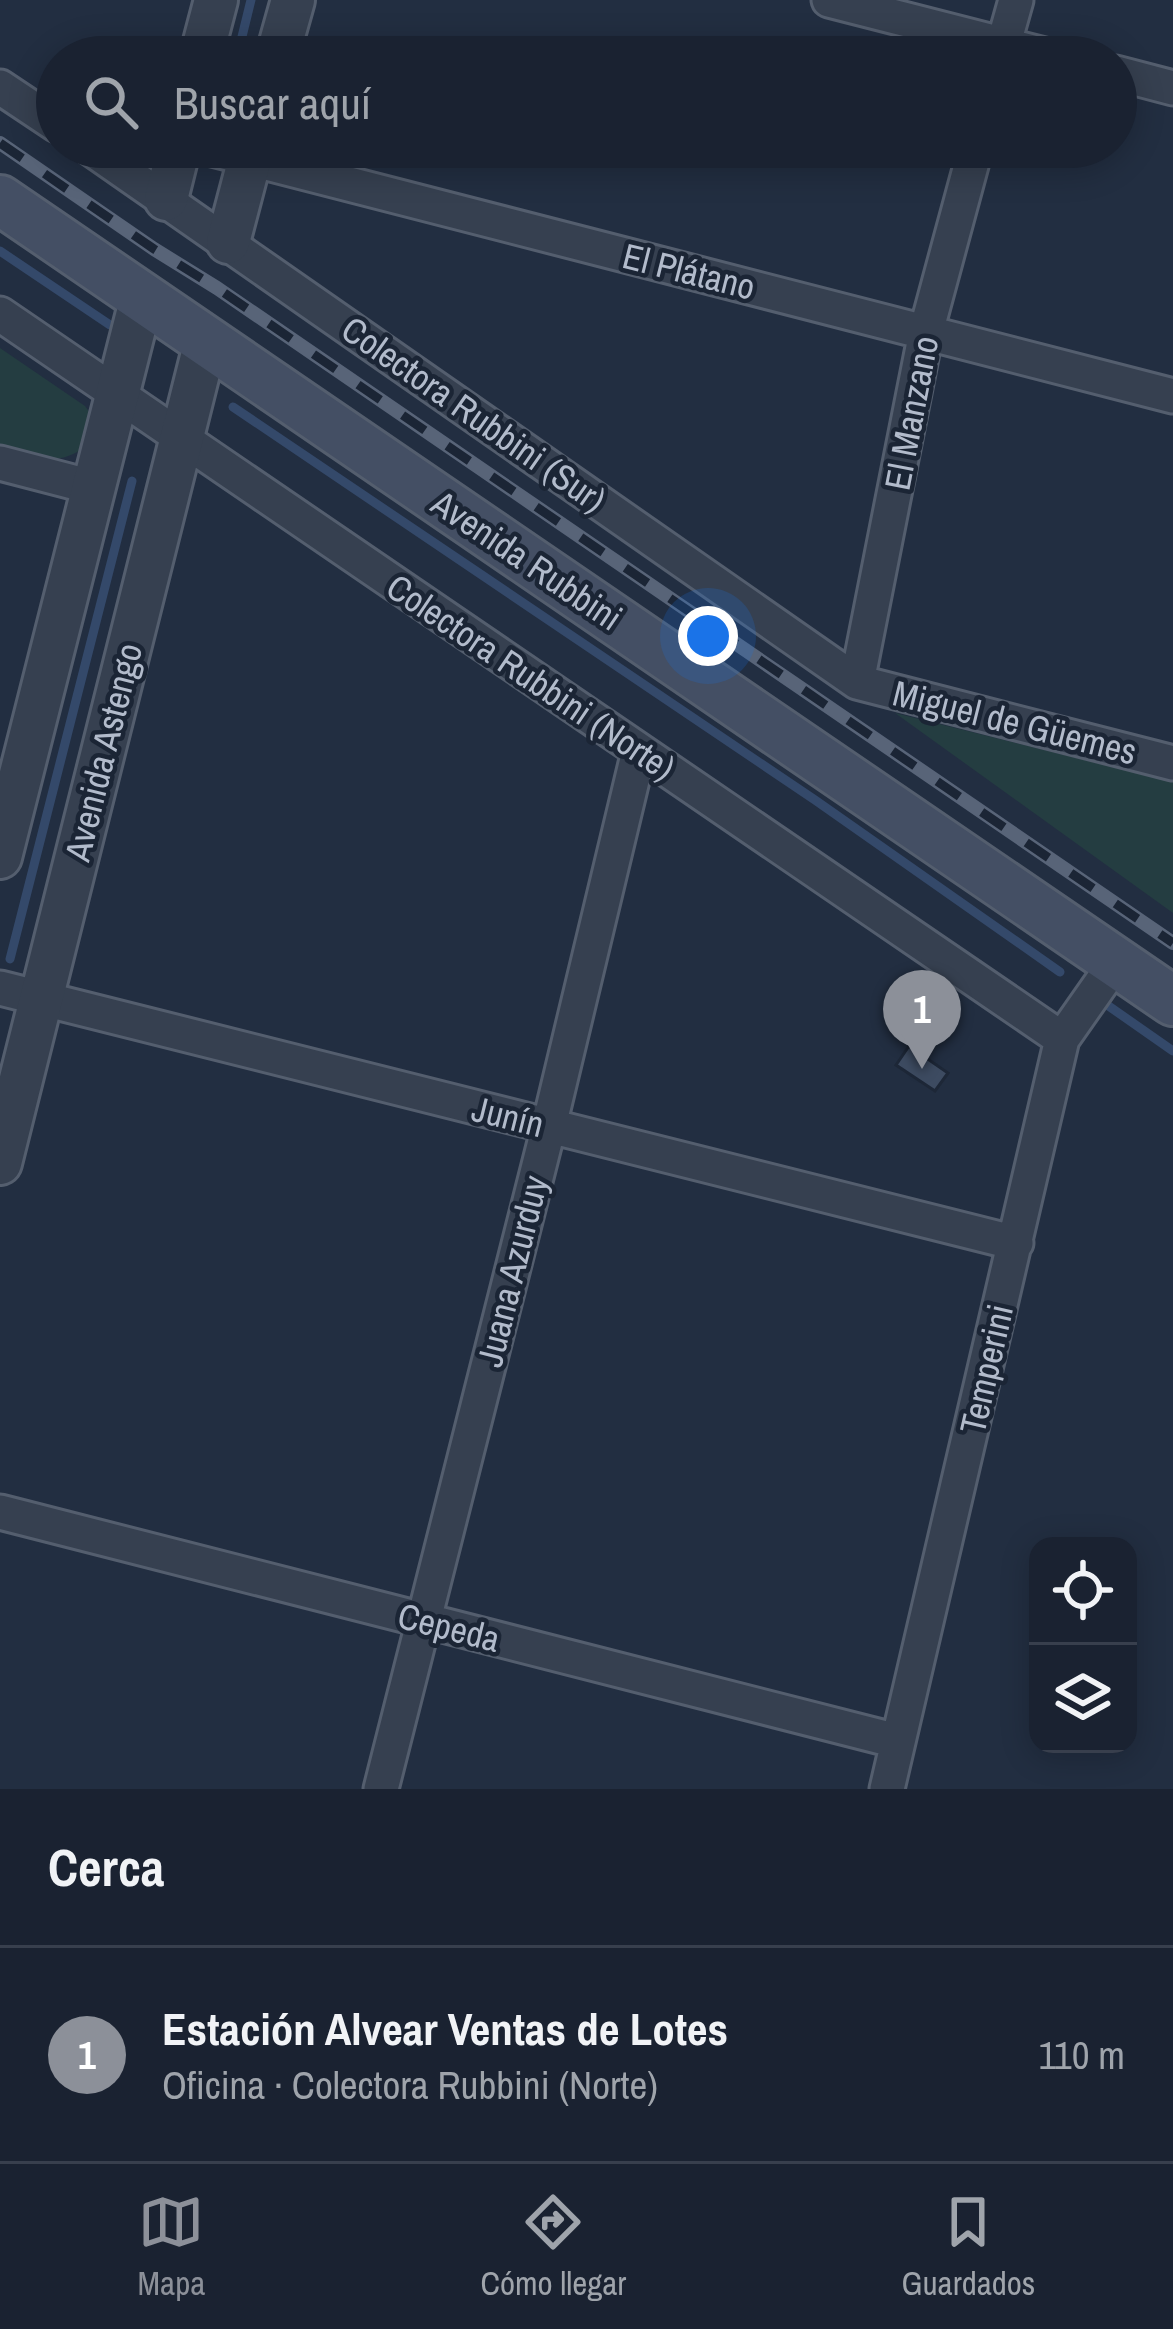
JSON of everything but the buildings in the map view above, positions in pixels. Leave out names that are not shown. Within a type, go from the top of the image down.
[{"type":"main road","name":"Avenida Rubbini","points":[[0,200],[1173,1001]]},
{"type":"street","points":[[207,36],[216,0]]},
{"type":"street","points":[[283,36],[292,0]]},
{"type":"street","points":[[829,0],[951,36]]},
{"type":"street","points":[[1006,36],[1016,0]]},
{"type":"street","points":[[1137,79],[1173,88]]},
{"type":"street","points":[[0,87],[36,111]]},
{"type":"street","name":"Colectora Rubbini (Sur)","points":[[120,168],[857,682]]},
{"type":"street","points":[[166,199],[174,168]]},
{"type":"street","points":[[228,242],[247,168]]},
{"type":"street","name":"El Plátano","points":[[308,168],[1173,396]]},
{"type":"street","name":"El Manzano","points":[[857,682],[926,332],[970,168]]},
{"type":"street","name":"Avenida Astengo","points":[[0,857],[142,297]]},
{"type":"street","name":"Colectora Rubbini (Norte)","points":[[0,314],[1062,1039]]},
{"type":"street","name":"Avenida Astengo","points":[[0,1163],[206,341]]},
{"type":"street","points":[[0,463],[92,487]]},
{"type":"street","name":"Miguel de Güemes","points":[[857,682],[1173,763]]},
{"type":"street","name":"Juana Azurduy","points":[[381,1789],[639,751]]},
{"type":"street","name":"Temperini","points":[[887,1789],[1062,1039],[1116,962]]},
{"type":"street","name":"Junín","points":[[0,988],[1016,1243]]},
{"type":"street","name":"Cepeda","points":[[0,1512],[897,1741]]},
{"type":"green space","points":[[0,348],[85,406],[96,421],[89,445],[55,459],[0,448]]},
{"type":"green space","points":[[895,713],[1173,782],[1173,913]]},
{"type":"waterway","points":[[242,36],[251,0]]},
{"type":"waterway","points":[[0,251],[110,325]]},
{"type":"waterway","points":[[233,407],[815,800],[1060,972]]},
{"type":"waterway","points":[[10,959],[132,481]]},
{"type":"waterway","points":[[1100,1000],[1173,1051]]},
{"type":"railway","points":[[0,143],[36,168]]},
{"type":"railway","points":[[36,168],[1173,943]]},
{"type":"place","name":"Estación Alvear Ventas de Lotes","points":[[922,1069]]}]
